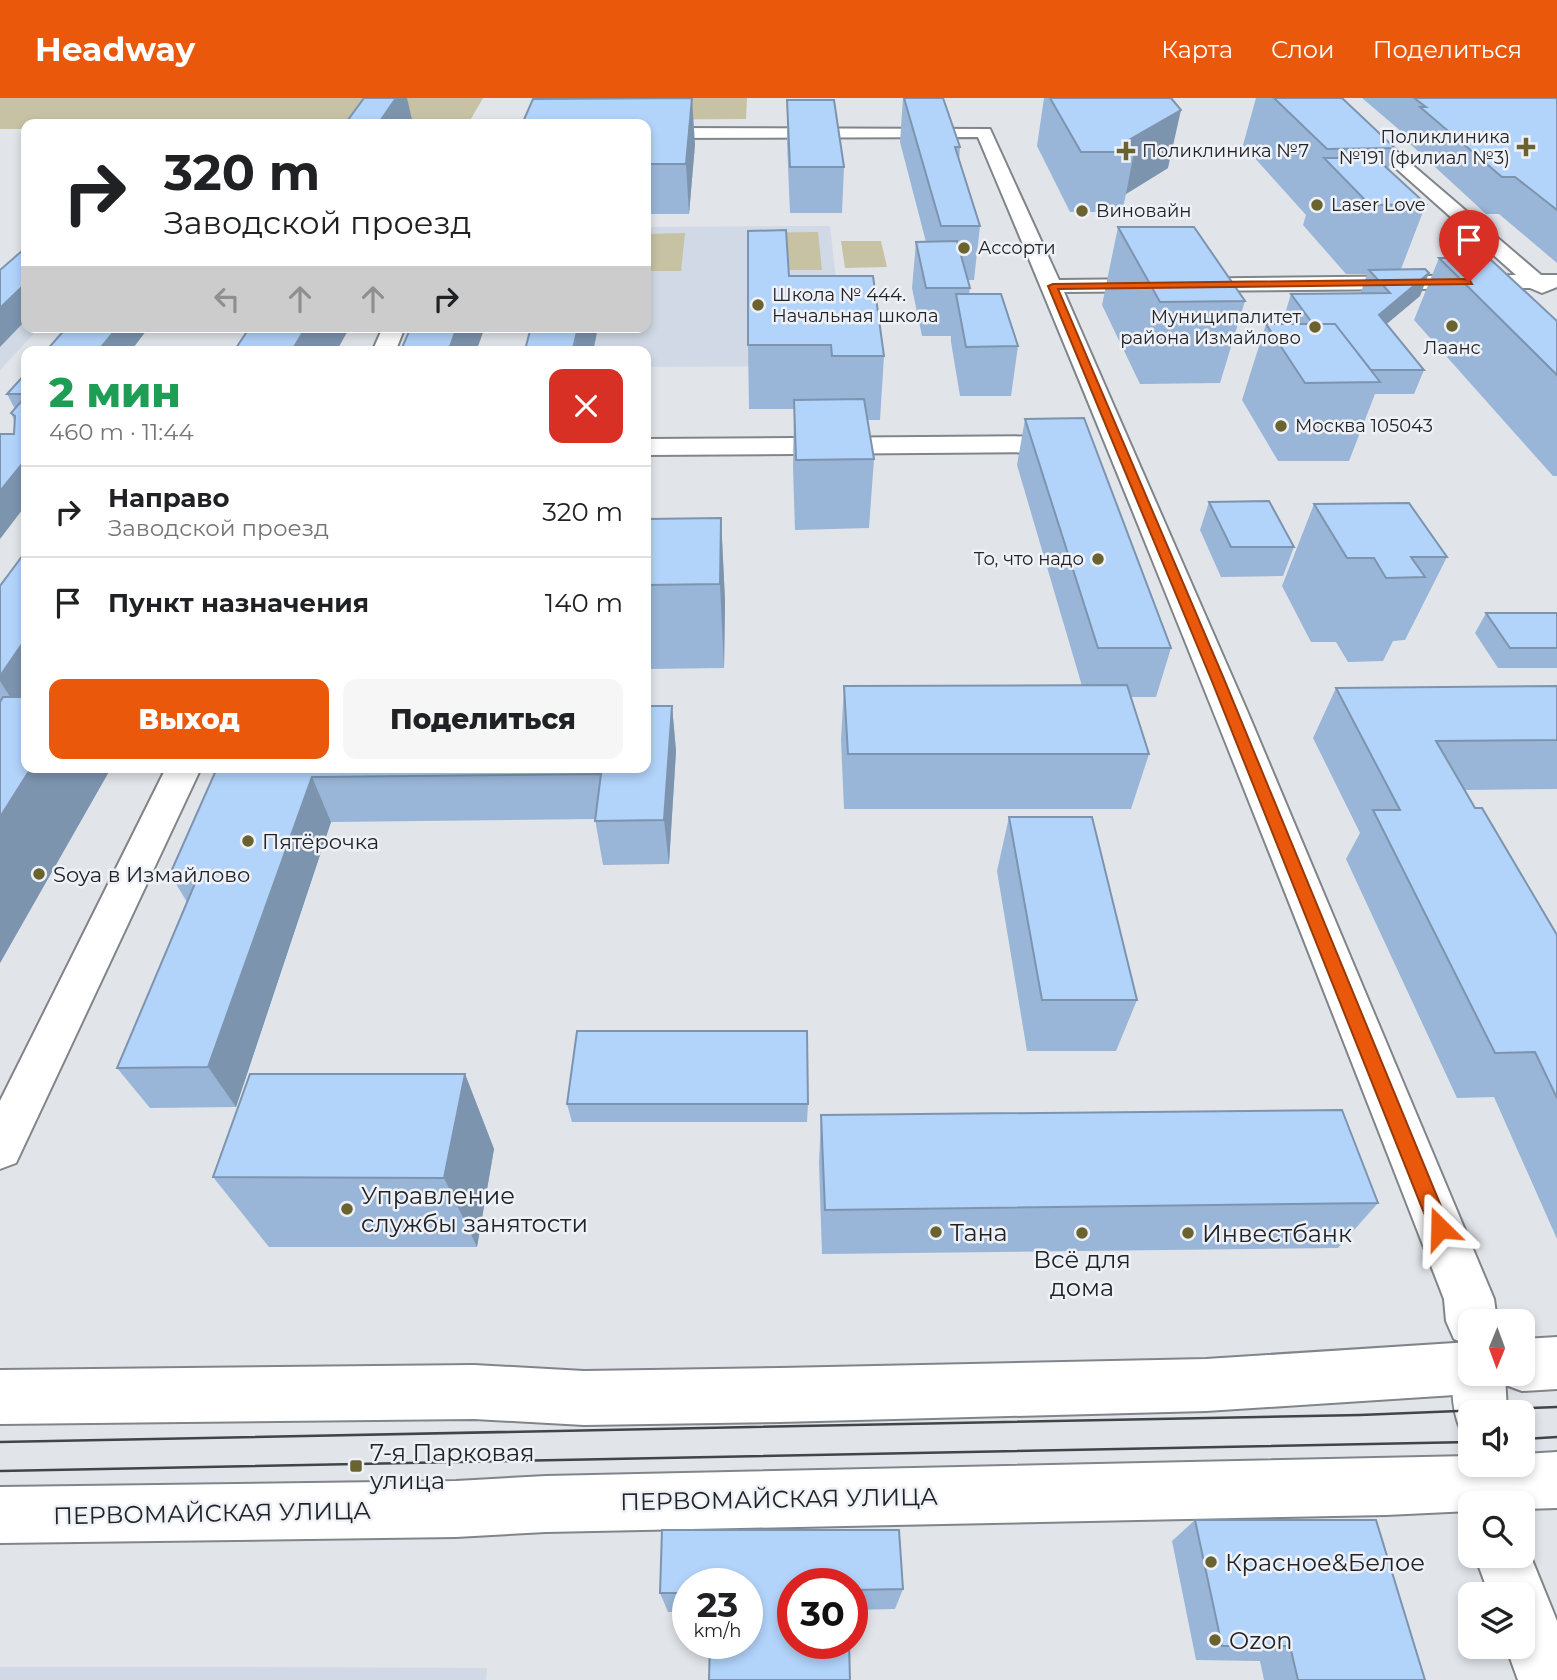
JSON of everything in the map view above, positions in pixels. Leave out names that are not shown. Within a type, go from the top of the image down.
[{"type":"street","points":[[1325,98],[1557,300]]},
{"type":"street","points":[[651,133],[984,132],[1053,286],[1119,444],[1418,1172],[1469,1299],[1470,1309]]},
{"type":"street","points":[[1053,286],[1557,281]]},
{"type":"street","points":[[651,447],[1119,444]]},
{"type":"street","points":[[0,1148],[182,773]]},
{"type":"street","points":[[1535,1364],[1557,1363]]},
{"type":"street","points":[[0,1397],[460,1392],[584,1398],[780,1395],[1206,1385],[1458,1369]]},
{"type":"street","name":"ПЕРВОМАЙСКАЯ УЛИЦА","points":[[0,1515],[456,1509],[560,1503],[1482,1484],[1557,1480]]},
{"type":"street","points":[[1535,1642],[1549,1680]]},
{"type":"shaded area","points":[[0,98],[483,98],[471,119],[21,119],[21,129],[0,129]]},
{"type":"shaded area","points":[[608,98],[747,98],[746,119],[602,119]]},
{"type":"shaded area","name":"Школа № 444. Начальная школа","points":[[830,226],[836,279],[815,366],[651,367],[651,346],[594,346],[597,333],[651,333],[651,227]]},
{"type":"shaded area","points":[[818,232],[822,270],[752,270],[752,233]]},
{"type":"shaded area","points":[[685,233],[681,271],[651,271],[651,234]]},
{"type":"shaded area","points":[[841,241],[881,241],[887,267],[845,268]]},
{"type":"shaded area","points":[[0,303],[21,303],[21,333],[34,333],[0,370]]},
{"type":"shaded area","points":[[0,1667],[487,1668],[486,1680],[0,1680]]},
{"type":"building","points":[[364,98],[396,98],[381,119],[349,119]]},
{"type":"building","points":[[692,98],[686,164],[651,164],[651,119],[524,119],[533,99]]},
{"type":"building","points":[[904,98],[943,98],[960,147],[955,147],[980,226],[941,226]]},
{"type":"building","points":[[1050,98],[1171,98],[1181,110],[1127,141],[1134,152],[1081,152]]},
{"type":"building","points":[[1274,98],[1342,98],[1395,148],[1327,149]]},
{"type":"building","points":[[1414,98],[1557,98],[1557,210],[1515,177],[1502,177],[1420,107],[1426,107]]},
{"type":"building","points":[[787,100],[834,100],[844,167],[790,167]]},
{"type":"building","points":[[1324,158],[1376,158],[1426,204],[1370,205]]},
{"type":"building","points":[[1118,227],[1194,227],[1245,301],[1160,302]]},
{"type":"building","points":[[786,230],[789,276],[873,276],[884,356],[832,356],[831,345],[748,345],[748,231]]},
{"type":"building","points":[[957,241],[970,288],[926,288],[916,242]]},
{"type":"building","points":[[21,252],[21,288],[0,308],[0,270]]},
{"type":"building","points":[[1439,258],[1489,258],[1557,321],[1557,375]]},
{"type":"building","points":[[1425,269],[1429,273],[1379,315],[1424,370],[1371,370],[1335,324],[1313,324],[1291,294],[1390,293],[1369,270]]},
{"type":"building","points":[[956,294],[1001,294],[1018,346],[966,347]]},
{"type":"building","points":[[1266,324],[1335,324],[1380,382],[1305,383]]},
{"type":"building","points":[[62,333],[113,333],[102,346],[50,346]]},
{"type":"building","points":[[246,333],[302,333],[295,346],[237,346]]},
{"type":"building","points":[[408,333],[455,333],[450,346],[403,346]]},
{"type":"building","points":[[529,333],[577,333],[574,346],[526,346]]},
{"type":"building","points":[[21,379],[21,394],[7,394]]},
{"type":"building","points":[[864,399],[874,459],[796,460],[794,400]]},
{"type":"building","points":[[21,402],[21,465],[0,491],[0,434],[14,434],[15,416],[11,413]]},
{"type":"building","points":[[1084,418],[1171,648],[1098,648],[1025,419]]},
{"type":"building","points":[[1269,501],[1294,547],[1231,547],[1209,502]]},
{"type":"building","points":[[1409,503],[1447,557],[1411,557],[1425,577],[1386,578],[1374,558],[1347,558],[1314,504]]},
{"type":"building","points":[[721,518],[720,584],[651,585],[651,519]]},
{"type":"building","points":[[21,558],[21,645],[0,676],[0,586]]},
{"type":"building","points":[[1486,613],[1557,613],[1557,648],[1510,648]]},
{"type":"building","points":[[1127,685],[1149,754],[848,754],[844,686]]},
{"type":"building","points":[[1557,686],[1557,740],[1436,741],[1475,808],[1482,808],[1557,935],[1557,1098],[1535,1052],[1495,1053],[1373,810],[1400,810],[1336,688]]},
{"type":"building","points":[[3,697],[21,697],[21,773],[28,773],[0,817],[0,702]]},
{"type":"building","points":[[651,706],[672,706],[664,820],[595,821],[601,774],[312,777],[208,1067],[117,1068],[199,874],[170,874],[215,773],[651,773]]},
{"type":"building","points":[[1009,817],[1092,817],[1137,1000],[1042,1000]]},
{"type":"building","points":[[577,1031],[807,1031],[808,1104],[567,1104]]},
{"type":"building","points":[[250,1074],[465,1074],[444,1178],[213,1177]]},
{"type":"building","points":[[1342,1110],[1378,1203],[825,1210],[821,1115]]},
{"type":"building","points":[[1195,1520],[1376,1520],[1425,1680],[1298,1680],[1290,1646],[1222,1646]]},
{"type":"building","points":[[662,1530],[899,1530],[903,1589],[868,1590],[868,1568],[777,1568],[777,1659],[849,1659],[850,1680],[709,1680],[710,1659],[763,1659],[763,1568],[672,1568],[672,1593],[660,1593]]},
{"type":"tram line","points":[[0,1442],[1360,1415],[1557,1407]]},
{"type":"tram line","points":[[1535,1438],[1557,1437]]},
{"type":"tram line","points":[[0,1471],[1458,1442]]},
{"type":"place","name":"Поликлиника №191 (филиал №3)","points":[[1526,147]]},
{"type":"place","name":"Поликлиника №7","points":[[1126,151]]},
{"type":"place","name":"Laser Love","points":[[1317,205]]},
{"type":"place","name":"Виновайн","points":[[1082,211]]},
{"type":"place","name":"Ассорти","points":[[964,248]]},
{"type":"place","name":"Школа № 444. Начальная школа","points":[[758,305]]},
{"type":"place","name":"Лаанс","points":[[1452,326]]},
{"type":"place","name":"Муниципалитет района Измайлово","points":[[1315,327]]},
{"type":"place","name":"Москва 105043","points":[[1281,426]]},
{"type":"place","name":"То, что надо","points":[[1098,559]]},
{"type":"place","name":"Пятёрочка","points":[[248,841]]},
{"type":"place","name":"Soya в Измайлово","points":[[39,874]]},
{"type":"place","name":"Управление cлужбы занятости","points":[[347,1209]]},
{"type":"place","name":"Тана","points":[[936,1232]]},
{"type":"place","name":"Всё для дома","points":[[1082,1233]]},
{"type":"place","name":"Инвестбанк","points":[[1188,1233]]},
{"type":"place","name":"7-я Парковая улица","points":[[356,1466]]},
{"type":"place","name":"Красное&Белое","points":[[1211,1562]]},
{"type":"place","name":"Ozon","points":[[1215,1640]]},
{"type":"route","points":[[1440,1228],[1218,679],[1053,286],[1469,282]]}]
